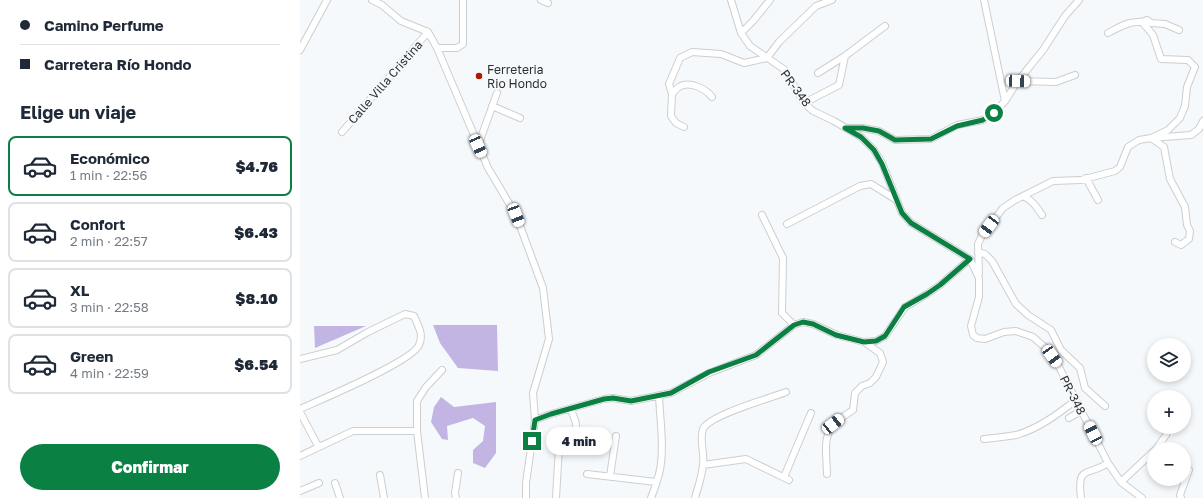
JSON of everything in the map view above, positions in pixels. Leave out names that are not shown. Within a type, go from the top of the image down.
[{"type":"street","points":[[300,49],[327,0]]},
{"type":"street","points":[[372,0],[382,5],[401,21],[428,32],[437,48],[488,168],[516,215],[543,288],[550,339],[533,393],[535,420],[526,483],[526,498]]},
{"type":"street","points":[[437,48],[457,48],[463,44],[463,0]]},
{"type":"street","points":[[541,0],[548,3]]},
{"type":"street","name":"PR-348","points":[[731,0],[741,33],[750,46],[785,70],[804,103],[813,111],[861,137],[874,150],[882,164],[902,213],[911,223],[970,259],[979,278],[979,297],[971,326],[973,335],[977,338],[985,339],[1004,332],[1016,331],[1033,337],[1047,349],[1057,363],[1108,463],[1121,482],[1142,498]]},
{"type":"street","points":[[741,33],[754,22],[770,0]]},
{"type":"street","points":[[684,127],[676,123],[671,116],[672,94],[669,84],[680,58],[692,52],[721,54],[744,62],[767,58],[779,42],[816,6],[832,0]]},
{"type":"street","points":[[984,0],[1005,101]]},
{"type":"street","points":[[845,128],[863,128],[879,131],[895,140],[931,139],[957,126],[983,120],[994,113],[1005,101],[1018,81],[1043,50],[1065,16],[1079,0]]},
{"type":"street","points":[[1108,33],[1129,23],[1143,23],[1147,20],[1151,23],[1165,24],[1179,30]]},
{"type":"street","points":[[1143,23],[1153,35],[1161,59],[1188,60],[1195,67],[1187,87],[1185,106],[1180,118],[1168,130],[1151,138]]},
{"type":"street","points":[[818,73],[845,56],[885,26]]},
{"type":"street","name":"Calle Villa Cristina","points":[[342,132],[428,32]]},
{"type":"street","points":[[804,103],[839,86],[845,56]]},
{"type":"street","points":[[1018,81],[1056,82],[1072,75]]},
{"type":"street","points":[[672,94],[680,86],[689,84],[709,93],[712,97]]},
{"type":"street","points":[[478,146],[497,93]]},
{"type":"street","points":[[492,106],[520,118]]},
{"type":"street","points":[[979,278],[978,244],[982,235],[1002,208],[1022,196],[1053,181],[1086,178],[1115,171],[1120,167],[1128,147],[1139,140],[1190,135],[1199,129],[1203,121]]},
{"type":"street","points":[[1151,138],[1164,147],[1170,179],[1185,207],[1187,225],[1190,231],[1189,239],[1181,245],[1175,242]]},
{"type":"street","points":[[1086,178],[1098,200]]},
{"type":"street","points":[[787,224],[860,186],[871,184],[895,199]]},
{"type":"street","points":[[1022,196],[1029,199],[1036,205],[1042,215]]},
{"type":"street","points":[[762,215],[783,258],[782,313],[794,325]]},
{"type":"street","points":[[978,252],[985,254],[992,261],[1016,304],[1028,315],[1051,330],[1061,350],[1080,368],[1085,388],[1104,406]]},
{"type":"street","points":[[535,420],[604,399],[613,398],[631,401],[671,393],[709,372],[756,355],[794,325],[803,322],[813,324],[836,335],[864,342],[876,341],[885,336],[904,307],[940,285],[970,259]]},
{"type":"street","points":[[300,359],[338,350],[368,332],[406,314],[414,316],[422,335],[419,346],[410,354],[369,378],[300,410],[318,446]]},
{"type":"street","points":[[827,474],[826,438],[833,424],[853,410],[856,393],[862,386],[870,383],[876,377],[883,362],[880,353],[864,342]]},
{"type":"street","points":[[425,498],[417,432],[417,401],[426,387],[442,370]]},
{"type":"street","points":[[695,498],[703,465],[702,433],[704,427],[709,422],[736,409],[786,392]]},
{"type":"street","points":[[651,498],[659,474],[662,452],[659,396]]},
{"type":"street","points":[[984,439],[1016,435],[1028,431],[1054,417],[1076,400]]},
{"type":"street","points":[[556,498],[560,447],[563,440],[575,430],[576,426],[575,418],[570,409]]},
{"type":"street","points":[[1069,418],[1081,411]]},
{"type":"street","points":[[703,465],[746,460],[787,479],[811,413]]},
{"type":"street","points":[[300,456],[318,446],[353,431],[417,432]]},
{"type":"street","points":[[1161,442],[1166,435]]},
{"type":"street","points":[[610,476],[616,436]]},
{"type":"street","points":[[1121,482],[1147,458]]},
{"type":"street","points":[[1081,498],[1081,477],[1086,471],[1099,469],[1108,463]]},
{"type":"street","points":[[456,498],[455,493],[458,473]]},
{"type":"street","points":[[587,474],[656,482]]},
{"type":"street","points":[[380,475],[384,498]]},
{"type":"street","points":[[300,491],[318,483]]},
{"type":"street","points":[[335,483],[340,498]]},
{"type":"street","points":[[1181,498],[1180,495],[1183,486]]},
{"type":"shaded area","points":[[433,325],[497,325],[498,371],[458,368],[440,343]]},
{"type":"shaded area","points":[[314,326],[366,326],[315,348]]},
{"type":"shaded area","points":[[441,397],[454,407],[496,402],[496,453],[485,468],[473,463],[473,450],[483,441],[485,426],[473,418],[447,426],[448,440],[442,439],[431,422],[434,407]]},
{"type":"place","name":"Ferreteria Rio Hondo","points":[[479,76]]},
{"type":"route","points":[[532,441],[535,420],[604,399],[613,398],[631,401],[671,393],[709,372],[756,355],[794,325],[803,322],[813,324],[836,335],[864,342],[876,341],[885,336],[904,307],[940,285],[970,259],[911,223],[902,213],[882,164],[874,150],[861,137],[845,128],[863,128],[879,131],[895,140],[931,139],[940,136],[957,126],[983,120],[994,113]]}]
